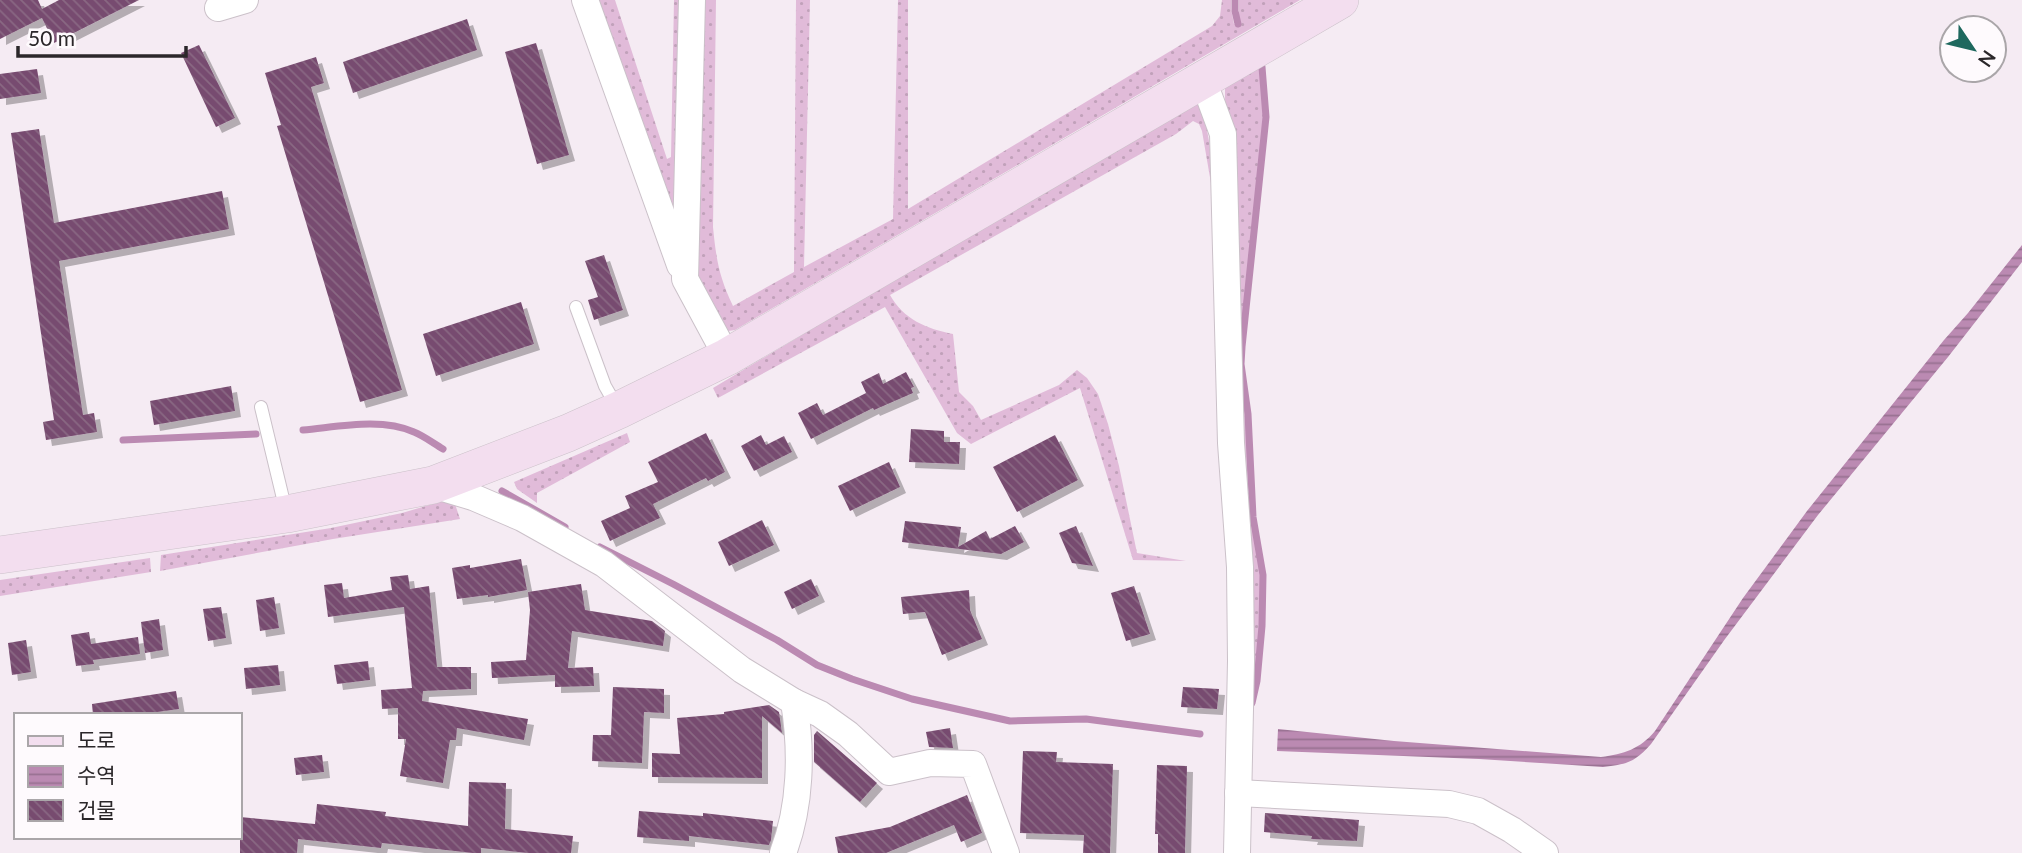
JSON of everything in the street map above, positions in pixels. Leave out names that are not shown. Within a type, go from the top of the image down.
[{"type":"main road","points":[[0,555],[287,514],[433,485],[568,433],[619,411],[727,357],[1340,0]]},
{"type":"street","points":[[216,4],[245,0]]},
{"type":"street","points":[[585,0],[685,279],[727,357]]},
{"type":"street","points":[[685,279],[692,0]]},
{"type":"street","points":[[1203,80],[1223,134],[1231,443],[1240,568],[1237,853]]},
{"type":"street","points":[[433,485],[473,497],[522,518],[604,564],[742,670],[794,702],[820,714],[848,734],[889,772],[930,762],[972,764],[1006,853]]},
{"type":"street","points":[[783,853],[789,838],[799,775],[794,702]]},
{"type":"street","points":[[1238,793],[1449,804],[1478,811],[1545,853]]},
{"type":"lane","points":[[576,307],[605,386],[619,411]]},
{"type":"lane","points":[[261,407],[287,514]]},
{"type":"shaded area","points":[[599,0],[615,0],[667,159],[671,157],[674,0],[685,0],[677,209],[670,204],[654,168]]},
{"type":"shaded area","points":[[698,0],[716,0],[713,227],[719,267],[733,306],[794,272],[796,0],[810,0],[804,267],[893,219],[898,0],[908,0],[908,209],[1212,26],[1220,16],[1222,0],[1231,0],[1234,24],[1239,26],[1239,0],[1300,0],[735,330],[728,331],[696,284]]},
{"type":"shaded area","points":[[1260,68],[1264,105],[1263,132],[1240,347],[1251,517],[1261,576],[1255,681],[1246,716],[1225,85]]},
{"type":"shaded area","points":[[1196,100],[1208,135],[1213,195],[1202,131],[1199,124],[1193,121],[1176,134],[890,295],[902,311],[917,322],[953,334],[959,392],[973,406],[981,420],[1059,385],[1077,370],[1087,378],[1098,394],[1108,424],[1137,553],[1186,561],[1133,560],[1080,388],[971,444],[957,433],[885,307],[718,398],[713,388]]},
{"type":"shaded area","points":[[627,433],[630,442],[537,493],[537,503],[517,489],[514,482]]},
{"type":"shaded area","points":[[453,498],[460,519],[160,571],[161,555],[331,528],[402,513]]},
{"type":"shaded area","points":[[150,558],[151,572],[0,596],[0,580]]},
{"type":"water","points":[[2022,245],[2022,262],[1818,515],[1651,744],[1635,759],[1603,767],[1277,751],[1278,729],[1601,757],[1624,752],[1643,742],[1655,731],[1743,598],[1807,511]]},
{"type":"building","points":[[0,0],[38,0],[42,9],[59,0],[139,0],[54,43],[42,18],[0,39]]},
{"type":"building","points":[[467,19],[477,50],[353,93],[343,62]]},
{"type":"building","points":[[536,43],[569,155],[537,164],[505,52]]},
{"type":"building","points":[[199,45],[235,118],[216,127],[181,53]]},
{"type":"building","points":[[316,57],[324,83],[311,87],[402,390],[360,402],[277,126],[281,125],[265,73]]},
{"type":"building","points":[[37,69],[41,93],[0,99],[0,74]]},
{"type":"building","points":[[39,129],[54,223],[222,191],[229,229],[59,261],[83,415],[94,413],[97,432],[46,440],[43,422],[54,420],[11,133]]},
{"type":"building","points":[[604,255],[623,310],[594,320],[588,300],[598,297],[585,261]]},
{"type":"building","points":[[521,302],[534,344],[436,376],[423,334]]},
{"type":"building","points":[[906,372],[914,387],[911,388],[913,393],[874,410],[873,408],[811,439],[798,413],[817,403],[823,415],[866,393],[861,382],[879,373],[883,384]]},
{"type":"building","points":[[231,386],[235,411],[154,425],[150,401]]},
{"type":"building","points":[[911,429],[944,431],[944,442],[960,442],[959,464],[909,462]]},
{"type":"building","points":[[706,433],[725,472],[708,481],[706,478],[653,504],[660,518],[610,541],[601,521],[630,508],[625,496],[658,482],[648,462]]},
{"type":"building","points":[[761,435],[766,445],[784,436],[792,452],[754,471],[741,446]]},
{"type":"building","points":[[1055,435],[1078,480],[1017,512],[993,467]]},
{"type":"building","points":[[889,462],[900,487],[850,511],[838,486]]},
{"type":"building","points":[[762,520],[774,545],[729,566],[718,542]]},
{"type":"building","points":[[905,521],[961,527],[958,547],[986,531],[990,539],[1015,526],[1024,542],[1001,554],[902,542]]},
{"type":"building","points":[[1076,526],[1093,566],[1072,563],[1059,533]]},
{"type":"building","points":[[521,559],[527,590],[457,599],[452,568],[470,565],[470,568]]},
{"type":"building","points":[[408,575],[410,589],[429,586],[437,667],[471,667],[471,689],[423,691],[422,701],[528,719],[524,740],[457,728],[456,740],[450,740],[443,783],[400,776],[406,739],[398,739],[398,708],[382,709],[381,690],[412,688],[404,607],[328,617],[324,585],[342,583],[344,598],[392,590],[390,577]]},
{"type":"building","points":[[811,579],[819,596],[792,609],[784,592]]},
{"type":"building","points":[[581,584],[585,610],[652,621],[665,631],[663,646],[572,631],[568,668],[593,667],[594,686],[555,687],[555,675],[492,678],[491,662],[526,660],[530,610],[528,592]]},
{"type":"building","points":[[1134,586],[1150,634],[1126,641],[1111,593]]},
{"type":"building","points":[[969,590],[970,610],[982,639],[942,655],[925,612],[903,614],[901,597]]},
{"type":"building","points":[[274,597],[279,628],[260,631],[256,600]]},
{"type":"building","points":[[221,607],[226,638],[208,641],[203,609]]},
{"type":"building","points":[[159,619],[163,650],[145,653],[141,622]]},
{"type":"building","points":[[89,632],[91,644],[138,637],[140,654],[93,660],[94,664],[76,666],[71,635]]},
{"type":"building","points":[[26,640],[31,672],[12,675],[8,643]]},
{"type":"building","points":[[368,661],[370,680],[337,684],[334,665]]},
{"type":"building","points":[[278,665],[280,685],[246,689],[244,668]]},
{"type":"building","points":[[613,687],[664,689],[664,713],[644,712],[642,763],[592,761],[593,735],[611,735]]},
{"type":"building","points":[[1183,687],[1219,689],[1217,709],[1181,707]]},
{"type":"building","points":[[176,691],[179,709],[150,713],[93,713],[92,704]]},
{"type":"building","points":[[769,705],[779,712],[782,733],[762,716],[762,778],[652,777],[652,753],[680,754],[677,718],[724,714]]},
{"type":"building","points":[[950,728],[953,748],[929,747],[926,732]]},
{"type":"building","points":[[817,731],[877,783],[860,802],[814,762],[814,735]]},
{"type":"building","points":[[1023,751],[1057,752],[1056,762],[1113,764],[1110,853],[1083,853],[1084,835],[1020,833]]},
{"type":"building","points":[[322,755],[324,772],[296,775],[294,758]]},
{"type":"building","points":[[1157,765],[1187,766],[1185,853],[1158,853],[1158,834],[1155,834]]},
{"type":"building","points":[[469,782],[506,783],[505,829],[573,836],[571,853],[528,853],[481,848],[481,853],[473,853],[382,843],[381,848],[298,839],[297,853],[240,853],[242,817],[315,824],[317,804],[468,826]]},
{"type":"building","points":[[967,795],[982,833],[961,842],[954,825],[886,853],[838,853],[835,837],[890,827]]},
{"type":"building","points":[[639,811],[703,816],[703,813],[773,821],[771,840],[769,845],[689,836],[689,841],[637,837]]},
{"type":"building","points":[[1265,813],[1359,820],[1357,841],[1311,839],[1312,836],[1264,832]]},
{"type":"waterway","points":[[1235,0],[1238,24]]},
{"type":"waterway","points":[[1252,703],[1257,681],[1262,626],[1263,575],[1253,517],[1248,414],[1241,364],[1266,117],[1262,67]]},
{"type":"waterway","points":[[303,430],[359,424],[388,425],[414,432],[443,449]]},
{"type":"waterway","points":[[123,440],[256,434]]},
{"type":"waterway","points":[[502,491],[565,527]]},
{"type":"waterway","points":[[600,547],[777,640],[817,665],[912,699],[1010,721],[1086,719],[1200,734]]}]
